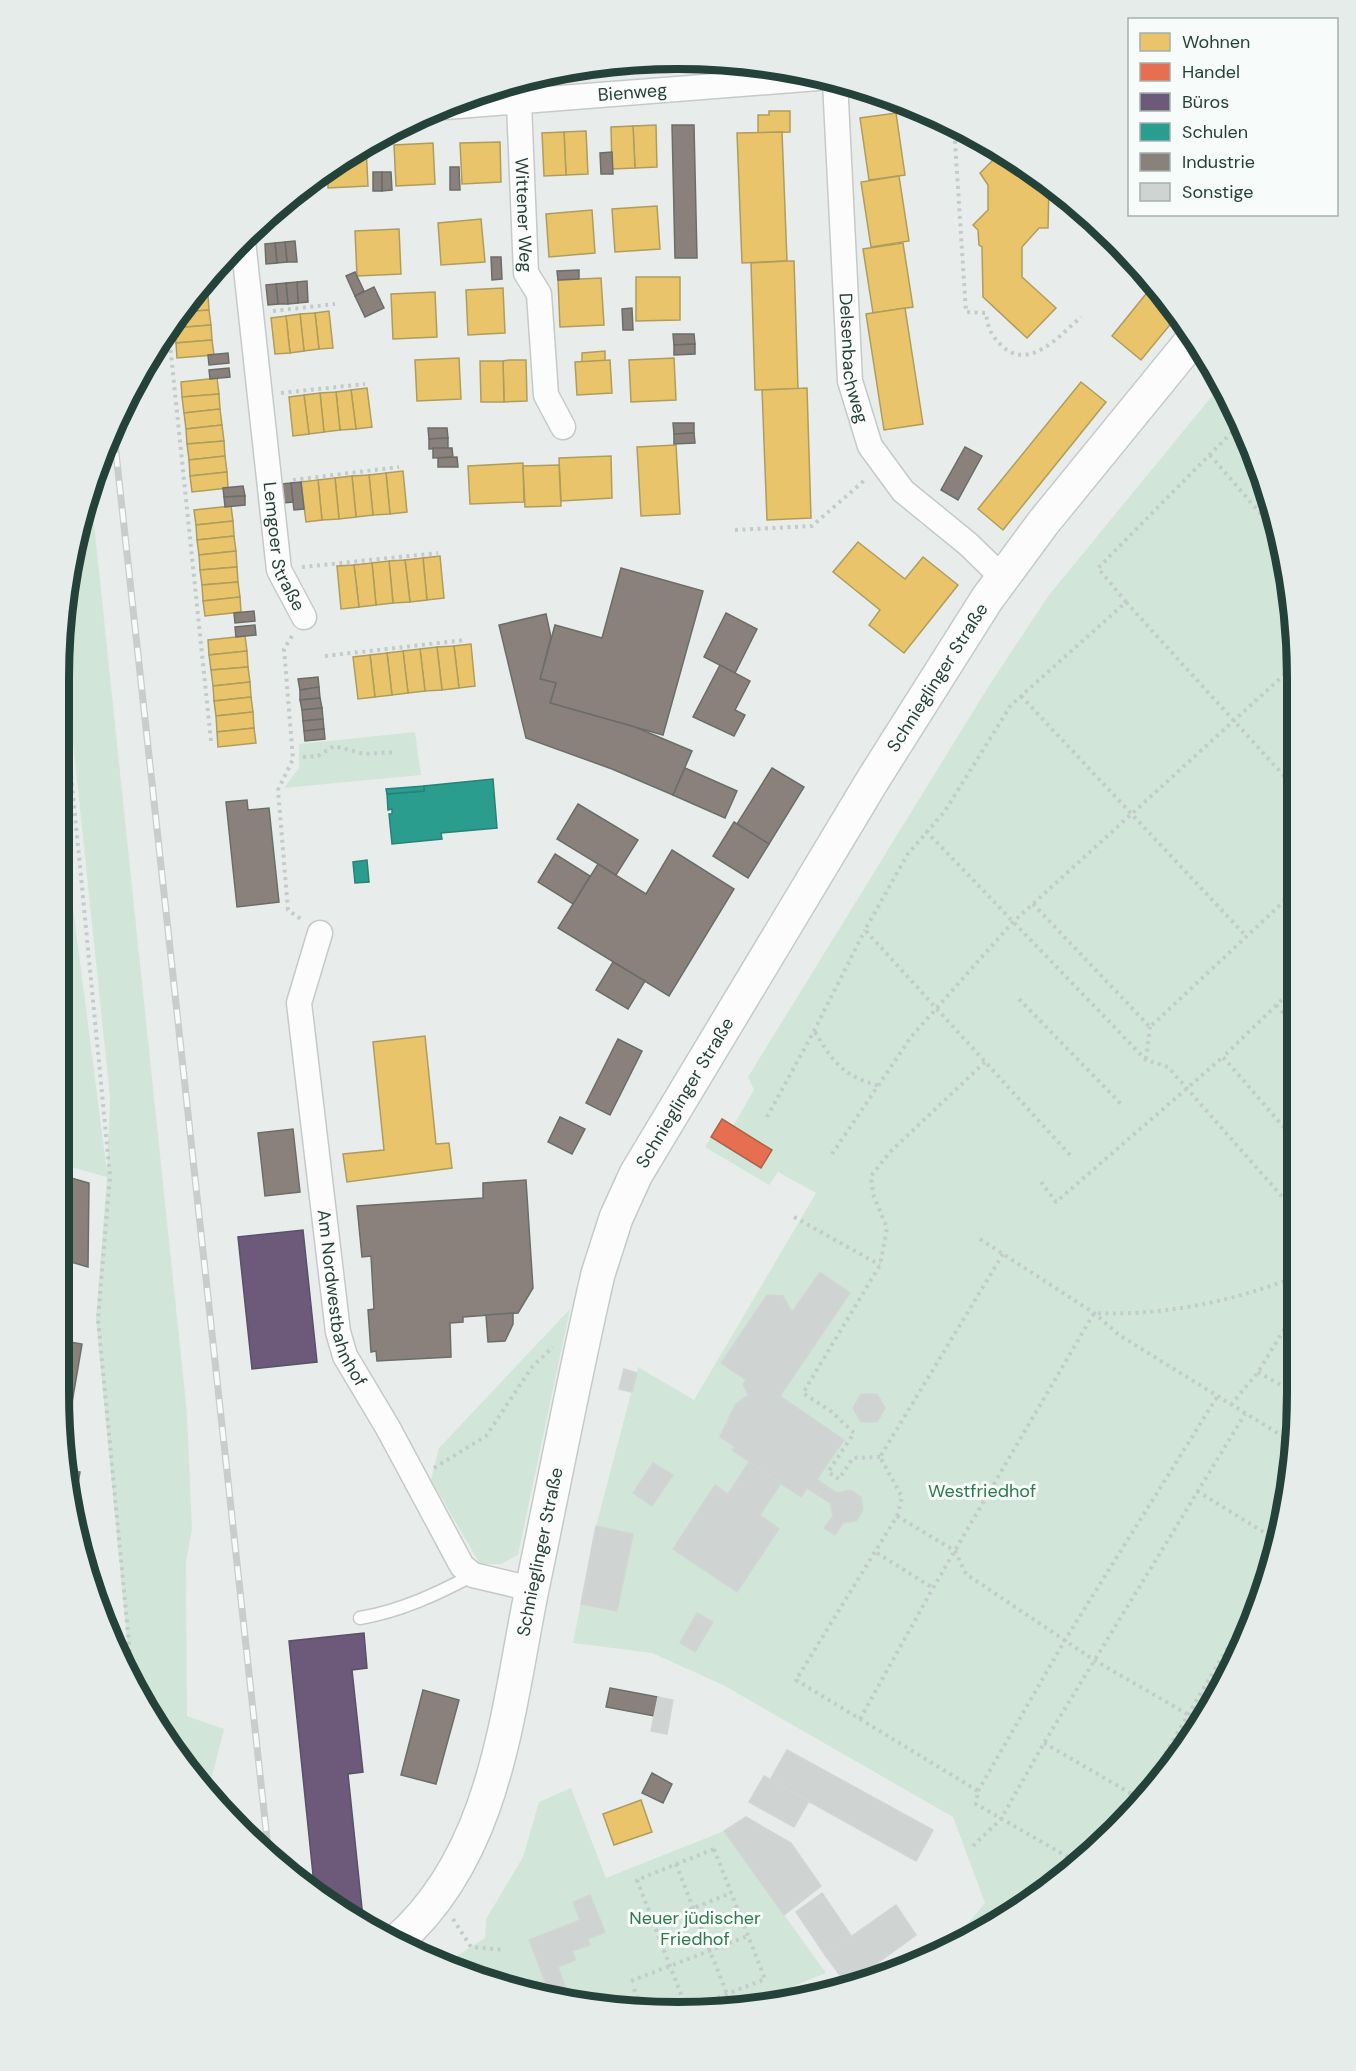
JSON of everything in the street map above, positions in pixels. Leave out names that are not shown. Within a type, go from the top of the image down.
[{"type":"main road","name":"Schnieglinger Straße","points":[[402,1935],[438,1896],[470,1844],[484,1806],[506,1721],[598,1274],[616,1218],[636,1174],[926,694],[1002,578],[1188,346]]},
{"type":"street","name":"Bienweg","points":[[470,106],[792,80]]},
{"type":"street","name":"Delsenbachweg","points":[[835,90],[850,381],[870,446],[903,491],[968,544],[1002,578]]},
{"type":"street","name":"Wittener Weg","points":[[519,103],[526,273],[538,294],[546,395],[563,427]]},
{"type":"street","name":"Lemgoer Straße","points":[[244,250],[279,570],[304,617]]},
{"type":"street","name":"Am Nordwestbahnhof","points":[[320,933],[299,1003],[338,1332],[345,1356],[416,1479],[462,1566],[473,1575]]},
{"type":"street","points":[[473,1575],[532,1589]]},
{"type":"lane","points":[[360,1618],[385,1614],[435,1595],[473,1575]]},
{"type":"path","points":[[955,136],[966,312],[986,313],[988,331],[1004,348],[1026,356],[1043,349],[1082,317]]},
{"type":"path","points":[[251,313],[335,304]]},
{"type":"path","points":[[170,343],[211,741]]},
{"type":"path","points":[[260,396],[365,384]]},
{"type":"path","points":[[1234,430],[1098,568],[1126,602],[1287,778]]},
{"type":"path","points":[[1210,455],[1266,521]]},
{"type":"path","points":[[735,530],[812,526],[883,464]]},
{"type":"path","points":[[269,483],[399,467]]},
{"type":"path","points":[[279,570],[438,553]]},
{"type":"path","points":[[767,1117],[907,855],[945,811],[1011,705],[1126,602]]},
{"type":"path","name":"Lemgoer Straße","points":[[304,617],[284,649],[293,759],[278,790],[288,910],[320,933]]},
{"type":"path","points":[[325,656],[465,640]]},
{"type":"path","points":[[832,1154],[911,1037],[1012,923],[1287,673]]},
{"type":"path","points":[[1021,696],[1246,936]]},
{"type":"path","points":[[303,757],[318,756],[334,746],[364,754],[395,752]]},
{"type":"path","points":[[69,753],[110,1176],[98,1319],[130,1659]]},
{"type":"path","points":[[926,831],[1146,1060],[1168,1067],[1287,1202]]},
{"type":"path","points":[[1146,1060],[1150,1027],[1287,898]]},
{"type":"path","points":[[1033,904],[1150,1027]]},
{"type":"path","points":[[865,930],[1070,1155]]},
{"type":"path","points":[[1041,1182],[1056,1202],[1188,1089],[1287,994]]},
{"type":"path","points":[[1019,999],[1123,1106]]},
{"type":"path","points":[[1276,1005],[1287,1018]]},
{"type":"path","points":[[814,1031],[836,1064],[849,1076],[879,1086]]},
{"type":"path","points":[[1223,1057],[1287,1131]]},
{"type":"path","points":[[880,1457],[853,1458],[839,1479],[828,1472],[854,1433],[832,1412],[803,1393],[880,1265],[886,1228],[873,1194],[871,1176],[890,1152],[985,1062]]},
{"type":"path","points":[[794,1216],[880,1265]]},
{"type":"path","points":[[980,1239],[1094,1313],[1119,1335],[1285,1438]]},
{"type":"path","points":[[880,1457],[1003,1254]]},
{"type":"path","points":[[1094,1313],[1147,1314],[1173,1311],[1215,1302],[1287,1280]]},
{"type":"path","points":[[860,1719],[954,1551],[1094,1313]]},
{"type":"path","points":[[1230,1405],[1258,1371],[1287,1326]]},
{"type":"path","points":[[416,1479],[486,1436],[532,1367],[556,1343]]},
{"type":"path","points":[[1258,1371],[1287,1388]]},
{"type":"path","points":[[1071,1859],[976,1804],[978,1791],[1065,1640],[1217,1397]]},
{"type":"path","points":[[973,1846],[1001,1819],[1094,1660],[1245,1414]]},
{"type":"path","points":[[880,1457],[902,1497],[897,1516],[877,1553],[796,1680],[978,1791]]},
{"type":"path","points":[[1197,1491],[1270,1536]]},
{"type":"path","points":[[897,1516],[954,1551],[966,1574],[1094,1660],[1193,1717]]},
{"type":"path","points":[[877,1553],[933,1588]]},
{"type":"path","points":[[1165,1758],[1242,1624]]},
{"type":"path","points":[[1044,1743],[1135,1796]]},
{"type":"path","points":[[684,2002],[637,1880],[714,1849],[765,1979],[709,2001]]},
{"type":"path","points":[[676,1864],[727,1994]]},
{"type":"path","points":[[654,1924],[731,1893]]},
{"type":"path","points":[[438,1896],[471,1947],[505,1950]]},
{"type":"path","points":[[632,1982],[748,1936]]},
{"type":"path","points":[[634,1989],[639,2001]]},
{"type":"green space","name":"Westfriedhof","points":[[1215,392],[1241,445],[1266,520],[1282,599],[1286,638],[1286,1433],[1275,1512],[1255,1589],[1224,1662],[1184,1731],[1136,1795],[1080,1851],[1016,1899],[961,1931],[985,1903],[953,1817],[723,1685],[652,1653],[573,1643],[596,1526],[638,1367],[694,1400],[816,1193],[778,1172],[769,1185],[705,1147],[722,1119],[733,1126],[754,1090],[748,1077],[990,684],[1049,595]]},
{"type":"green space","points":[[93,511],[187,1413],[192,1529],[186,1562],[187,1716],[224,1729],[210,1783],[172,1731],[151,1698],[129,1655],[96,1319],[107,1177],[69,1166],[69,876],[107,1172],[110,1097],[69,703],[70,638],[74,599]]},
{"type":"green space","points":[[415,732],[421,775],[284,788],[299,768],[299,744]]},
{"type":"green space","points":[[570,1309],[518,1555],[501,1564],[480,1564],[431,1480],[439,1448]]},
{"type":"green space","name":"Neuer jüdischer Friedhof","points":[[571,1788],[606,1878],[724,1831],[826,1973],[774,1994],[757,1997],[718,2001],[638,2001],[559,1990],[482,1970],[452,1959],[485,1938],[486,1919],[523,1857],[539,1802]]},
{"type":"building: Wohnen","points":[[769,111],[790,111],[790,132],[758,133],[758,115],[769,115]]},
{"type":"building: Wohnen","points":[[896,113],[905,175],[869,180],[860,118]]},
{"type":"building: Wohnen","points":[[656,125],[657,167],[635,168],[633,126]]},
{"type":"building: Wohnen","points":[[633,126],[635,168],[612,169],[611,127]]},
{"type":"building: Wohnen","points":[[586,131],[588,174],[566,175],[564,132]]},
{"type":"building: Wohnen","points":[[564,132],[566,175],[544,176],[542,133]]},
{"type":"building: Wohnen","points":[[782,132],[787,261],[742,263],[737,133]]},
{"type":"building: Wohnen","points":[[500,142],[501,182],[462,184],[460,143]]},
{"type":"building: Wohnen","points":[[433,143],[435,184],[396,186],[394,145]]},
{"type":"building: Wohnen","points":[[366,156],[368,186],[328,188],[328,180]]},
{"type":"building: Wohnen","points":[[992,157],[1049,195],[1048,228],[1039,228],[1022,247],[1022,277],[1056,308],[1027,338],[983,297],[982,247],[979,245],[978,230],[973,225],[988,210],[988,185],[980,173],[992,161]]},
{"type":"building: Wohnen","points":[[899,176],[909,241],[871,247],[861,182]]},
{"type":"building: Wohnen","points":[[657,206],[660,249],[615,252],[612,209]]},
{"type":"building: Wohnen","points":[[592,210],[595,253],[549,257],[546,214]]},
{"type":"building: Wohnen","points":[[481,219],[485,262],[441,265],[438,223]]},
{"type":"building: Wohnen","points":[[399,229],[401,274],[357,276],[355,231]]},
{"type":"building: Wohnen","points":[[903,243],[913,307],[873,313],[863,249]]},
{"type":"building: Wohnen","points":[[794,261],[798,389],[755,390],[751,263]]},
{"type":"building: Wohnen","points":[[636,277],[680,277],[680,320],[636,321]]},
{"type":"building: Wohnen","points":[[601,278],[604,325],[560,327],[558,280]]},
{"type":"building: Wohnen","points":[[503,288],[505,333],[468,335],[466,290]]},
{"type":"building: Wohnen","points":[[1148,291],[1172,323],[1141,360],[1112,336]]},
{"type":"building: Wohnen","points":[[435,292],[437,337],[393,339],[391,294]]},
{"type":"building: Wohnen","points":[[204,295],[208,295],[209,310],[192,311],[195,307]]},
{"type":"building: Wohnen","points":[[905,308],[923,424],[884,430],[866,314]]},
{"type":"building: Wohnen","points":[[209,310],[211,325],[181,327],[192,311]]},
{"type":"building: Wohnen","points":[[329,311],[333,348],[319,349],[315,313]]},
{"type":"building: Wohnen","points":[[315,313],[319,349],[304,351],[300,314]]},
{"type":"building: Wohnen","points":[[300,314],[304,351],[290,353],[286,316]]},
{"type":"building: Wohnen","points":[[286,316],[290,353],[275,354],[271,318]]},
{"type":"building: Wohnen","points":[[211,325],[212,340],[176,343],[175,336],[181,327]]},
{"type":"building: Wohnen","points":[[212,340],[214,355],[177,358],[176,343]]},
{"type":"building: Wohnen","points":[[605,351],[605,361],[582,362],[582,353]]},
{"type":"building: Wohnen","points":[[459,358],[461,399],[417,401],[415,360]]},
{"type":"building: Wohnen","points":[[674,358],[676,400],[631,402],[629,360]]},
{"type":"building: Wohnen","points":[[526,360],[527,401],[504,402],[503,361]]},
{"type":"building: Wohnen","points":[[610,360],[612,393],[577,395],[575,362]]},
{"type":"building: Wohnen","points":[[480,361],[503,361],[504,402],[481,402]]},
{"type":"building: Wohnen","points":[[217,378],[219,394],[182,397],[181,382]]},
{"type":"building: Wohnen","points":[[1081,382],[1106,402],[1003,530],[978,509]]},
{"type":"building: Wohnen","points":[[367,388],[372,427],[356,429],[351,390]]},
{"type":"building: Wohnen","points":[[807,388],[811,518],[767,520],[762,390]]},
{"type":"building: Wohnen","points":[[351,390],[356,429],[340,430],[336,392]]},
{"type":"building: Wohnen","points":[[336,392],[340,430],[324,432],[320,393]]},
{"type":"building: Wohnen","points":[[320,393],[324,432],[309,434],[304,395]]},
{"type":"building: Wohnen","points":[[219,394],[220,409],[184,413],[182,397]]},
{"type":"building: Wohnen","points":[[304,395],[309,434],[293,436],[289,397]]},
{"type":"building: Wohnen","points":[[220,409],[222,425],[186,429],[184,413]]},
{"type":"building: Wohnen","points":[[222,425],[224,441],[187,444],[186,429]]},
{"type":"building: Wohnen","points":[[224,441],[225,456],[189,460],[187,444]]},
{"type":"building: Wohnen","points":[[676,445],[680,514],[641,516],[637,447]]},
{"type":"building: Wohnen","points":[[225,456],[227,472],[190,476],[189,460]]},
{"type":"building: Wohnen","points":[[611,456],[612,498],[561,501],[559,458]]},
{"type":"building: Wohnen","points":[[523,463],[524,502],[470,504],[468,466]]},
{"type":"building: Wohnen","points":[[559,465],[561,506],[525,507],[523,466]]},
{"type":"building: Wohnen","points":[[403,471],[407,512],[390,514],[386,473]]},
{"type":"building: Wohnen","points":[[227,472],[228,488],[192,492],[190,476]]},
{"type":"building: Wohnen","points":[[386,473],[390,514],[373,515],[369,475]]},
{"type":"building: Wohnen","points":[[369,475],[373,515],[356,517],[352,476]]},
{"type":"building: Wohnen","points":[[352,476],[356,517],[339,519],[335,478]]},
{"type":"building: Wohnen","points":[[335,478],[339,519],[322,520],[318,480]]},
{"type":"building: Wohnen","points":[[318,480],[322,520],[306,522],[301,482]]},
{"type":"building: Wohnen","points":[[231,506],[233,521],[196,525],[194,510]]},
{"type":"building: Wohnen","points":[[233,521],[234,536],[197,540],[196,525]]},
{"type":"building: Wohnen","points":[[234,536],[236,551],[199,555],[197,540]]},
{"type":"building: Wohnen","points":[[858,542],[905,579],[923,557],[958,585],[904,653],[869,625],[880,610],[833,572]]},
{"type":"building: Wohnen","points":[[236,551],[237,567],[200,570],[199,555]]},
{"type":"building: Wohnen","points":[[440,556],[444,598],[427,600],[423,558]]},
{"type":"building: Wohnen","points":[[423,558],[427,600],[410,602],[405,560]]},
{"type":"building: Wohnen","points":[[405,560],[410,602],[393,603],[389,561]]},
{"type":"building: Wohnen","points":[[389,561],[393,603],[376,605],[372,563]]},
{"type":"building: Wohnen","points":[[372,563],[376,605],[359,607],[354,565]]},
{"type":"building: Wohnen","points":[[354,565],[359,607],[341,609],[337,566]]},
{"type":"building: Wohnen","points":[[237,567],[238,582],[202,585],[200,570]]},
{"type":"building: Wohnen","points":[[238,582],[240,597],[203,601],[202,585]]},
{"type":"building: Wohnen","points":[[240,597],[241,612],[205,616],[203,601]]},
{"type":"building: Wohnen","points":[[245,636],[247,651],[209,655],[208,640]]},
{"type":"building: Wohnen","points":[[471,644],[475,686],[459,688],[454,646]]},
{"type":"building: Wohnen","points":[[454,646],[459,688],[442,690],[437,647]]},
{"type":"building: Wohnen","points":[[437,647],[442,690],[425,691],[420,649]]},
{"type":"building: Wohnen","points":[[420,649],[425,691],[408,693],[403,651]]},
{"type":"building: Wohnen","points":[[247,651],[248,667],[211,670],[209,655]]},
{"type":"building: Wohnen","points":[[403,651],[408,693],[392,695],[387,653]]},
{"type":"building: Wohnen","points":[[387,653],[392,695],[375,697],[370,655]]},
{"type":"building: Wohnen","points":[[370,655],[375,697],[358,699],[353,657]]},
{"type":"building: Wohnen","points":[[248,667],[250,682],[213,686],[211,670]]},
{"type":"building: Wohnen","points":[[250,682],[251,697],[214,701],[213,686]]},
{"type":"building: Wohnen","points":[[251,697],[253,712],[216,716],[214,701]]},
{"type":"building: Wohnen","points":[[253,712],[254,728],[217,732],[216,716]]},
{"type":"building: Wohnen","points":[[254,728],[256,743],[218,747],[217,732]]},
{"type":"building: Wohnen","points":[[425,1036],[436,1144],[449,1143],[452,1168],[347,1182],[343,1154],[384,1150],[373,1042]]},
{"type":"building: Wohnen","points":[[641,1800],[652,1832],[614,1845],[603,1814]]},
{"type":"building: Handel","points":[[722,1119],[772,1150],[761,1168],[711,1137]]},
{"type":"building: Büros","points":[[303,1230],[317,1362],[252,1369],[238,1237]]},
{"type":"building: Büros","points":[[364,1633],[367,1668],[352,1670],[363,1772],[348,1774],[363,1913],[314,1881],[289,1641]]},
{"type":"building: Schulen","points":[[493,779],[497,828],[441,833],[442,839],[392,844],[389,814],[392,814],[392,809],[388,810],[387,794],[424,791],[424,786]]},
{"type":"building: Schulen","points":[[424,786],[424,791],[387,794],[386,789]]},
{"type":"building: Schulen","points":[[367,860],[369,882],[355,883],[353,862]]},
{"type":"building: Industrie","points":[[672,125],[694,125],[697,258],[675,258]]},
{"type":"building: Industrie","points":[[612,152],[613,174],[601,174],[600,153]]},
{"type":"building: Industrie","points":[[450,167],[459,167],[460,190],[450,190]]},
{"type":"building: Industrie","points":[[373,172],[382,172],[382,191],[373,191]]},
{"type":"building: Industrie","points":[[382,172],[391,172],[392,190],[382,191]]},
{"type":"building: Industrie","points":[[295,241],[297,262],[287,262],[285,242]]},
{"type":"building: Industrie","points":[[285,242],[287,262],[277,263],[275,243]]},
{"type":"building: Industrie","points":[[275,243],[277,263],[266,264],[265,244]]},
{"type":"building: Industrie","points":[[491,257],[501,257],[502,279],[492,280]]},
{"type":"building: Industrie","points":[[579,270],[579,279],[558,280],[557,271]]},
{"type":"building: Industrie","points":[[355,272],[364,291],[355,296],[346,276]]},
{"type":"building: Industrie","points":[[307,281],[308,302],[298,303],[297,282]]},
{"type":"building: Industrie","points":[[297,282],[298,303],[288,304],[286,283]]},
{"type":"building: Industrie","points":[[286,283],[288,304],[278,304],[276,284]]},
{"type":"building: Industrie","points":[[276,284],[278,304],[268,305],[266,285]]},
{"type":"building: Industrie","points":[[374,287],[384,308],[365,317],[355,296]]},
{"type":"building: Industrie","points":[[632,308],[633,330],[623,330],[622,309]]},
{"type":"building: Industrie","points":[[673,334],[694,334],[695,344],[674,345]]},
{"type":"building: Industrie","points":[[695,344],[695,354],[674,355],[674,345]]},
{"type":"building: Industrie","points":[[228,353],[229,363],[209,365],[208,355]]},
{"type":"building: Industrie","points":[[229,368],[230,377],[210,379],[209,370]]},
{"type":"building: Industrie","points":[[673,423],[694,423],[694,433],[674,434]]},
{"type":"building: Industrie","points":[[428,428],[447,428],[448,438],[429,439]]},
{"type":"building: Industrie","points":[[694,433],[695,443],[674,444],[674,434]]},
{"type":"building: Industrie","points":[[448,438],[448,448],[429,449],[429,439]]},
{"type":"building: Industrie","points":[[965,447],[982,456],[958,500],[941,490]]},
{"type":"building: Industrie","points":[[433,448],[452,448],[453,457],[433,458]]},
{"type":"building: Industrie","points":[[457,457],[458,467],[438,467],[438,458]]},
{"type":"building: Industrie","points":[[301,482],[304,509],[294,510],[291,483]]},
{"type":"building: Industrie","points":[[291,483],[293,502],[283,503],[281,484]]},
{"type":"building: Industrie","points":[[243,486],[245,496],[224,497],[223,488]]},
{"type":"building: Industrie","points":[[245,496],[245,505],[225,507],[224,497]]},
{"type":"building: Industrie","points":[[621,568],[703,591],[663,735],[550,703],[556,683],[540,679],[555,625],[602,638]]},
{"type":"building: Industrie","points":[[254,611],[255,621],[235,623],[234,613]]},
{"type":"building: Industrie","points":[[726,613],[757,629],[735,673],[704,657]]},
{"type":"building: Industrie","points":[[546,614],[551,637],[540,679],[556,683],[550,703],[635,727],[692,751],[673,795],[612,769],[526,738],[499,625]]},
{"type":"building: Industrie","points":[[255,625],[256,635],[236,637],[235,627]]},
{"type":"building: Industrie","points":[[720,665],[750,681],[735,710],[745,715],[734,736],[693,717]]},
{"type":"building: Industrie","points":[[318,677],[319,687],[300,690],[298,679]]},
{"type":"building: Industrie","points":[[319,687],[320,698],[300,700],[300,690]]},
{"type":"building: Industrie","points":[[320,698],[322,708],[302,710],[300,700]]},
{"type":"building: Industrie","points":[[322,708],[323,719],[303,721],[302,710]]},
{"type":"building: Industrie","points":[[323,719],[324,729],[304,731],[303,721]]},
{"type":"building: Industrie","points":[[324,729],[325,739],[305,741],[304,731]]},
{"type":"building: Industrie","points":[[685,768],[737,791],[725,818],[673,795]]},
{"type":"building: Industrie","points":[[772,768],[804,787],[769,844],[737,824]]},
{"type":"building: Industrie","points":[[247,800],[248,810],[269,808],[279,902],[237,907],[226,802]]},
{"type":"building: Industrie","points":[[578,804],[638,840],[616,875],[557,839]]},
{"type":"building: Industrie","points":[[734,822],[769,844],[748,878],[713,856]]},
{"type":"building: Industrie","points":[[672,850],[734,889],[669,996],[558,928],[598,864],[646,894]]},
{"type":"building: Industrie","points":[[555,854],[590,876],[573,904],[538,882]]},
{"type":"building: Industrie","points":[[613,962],[645,981],[628,1009],[596,990]]},
{"type":"building: Industrie","points":[[618,1039],[642,1051],[610,1115],[586,1103]]},
{"type":"building: Industrie","points":[[560,1117],[585,1129],[572,1154],[548,1142]]},
{"type":"building: Industrie","points":[[293,1129],[300,1192],[265,1196],[258,1133]]},
{"type":"building: Industrie","points":[[69,1177],[89,1183],[88,1267],[69,1261]]},
{"type":"building: Industrie","points":[[526,1180],[533,1288],[518,1313],[463,1317],[463,1322],[450,1323],[451,1357],[377,1361],[376,1351],[371,1352],[368,1310],[374,1309],[371,1256],[362,1257],[357,1206],[483,1198],[483,1183]]},
{"type":"building: Industrie","points":[[513,1313],[513,1324],[505,1341],[488,1342],[486,1315]]},
{"type":"building: Industrie","points":[[69,1342],[82,1344],[70,1417]]},
{"type":"building: Industrie","points":[[74,1471],[80,1472],[77,1489]]},
{"type":"building: Industrie","points":[[610,1688],[658,1697],[654,1716],[606,1707]]},
{"type":"building: Industrie","points":[[423,1690],[459,1700],[436,1784],[401,1775]]},
{"type":"building: Industrie","points":[[652,1773],[672,1784],[663,1803],[642,1793]]},
{"type":"building: Sonstige","points":[[820,1272],[850,1293],[780,1396],[844,1440],[817,1479],[825,1485],[818,1495],[807,1488],[801,1497],[732,1450],[735,1447],[720,1437],[735,1405],[748,1395],[743,1384],[746,1380],[721,1363],[767,1295],[783,1296],[792,1312]]},
{"type":"building: Sonstige","points":[[624,1369],[637,1373],[632,1392],[619,1389]]},
{"type":"building: Sonstige","points":[[861,1394],[877,1394],[885,1408],[877,1422],[861,1422],[853,1408]]},
{"type":"building: Sonstige","points":[[749,1462],[781,1483],[760,1515],[779,1529],[737,1592],[673,1549],[715,1485],[728,1494]]},
{"type":"building: Sonstige","points":[[653,1463],[673,1475],[652,1506],[633,1493]]},
{"type":"building: Sonstige","points":[[825,1485],[837,1493],[850,1490],[861,1497],[863,1510],[856,1521],[843,1523],[835,1535],[824,1528],[833,1516],[830,1503],[818,1495]]},
{"type":"building: Sonstige","points":[[596,1526],[633,1534],[617,1611],[581,1604]]},
{"type":"building: Sonstige","points":[[697,1613],[713,1622],[695,1652],[680,1643]]},
{"type":"building: Sonstige","points":[[658,1697],[673,1700],[667,1734],[651,1731]]},
{"type":"building: Sonstige","points":[[787,1750],[933,1830],[916,1861],[770,1780]]},
{"type":"building: Sonstige","points":[[764,1776],[809,1801],[794,1827],[749,1802]]},
{"type":"building: Sonstige","points":[[746,1817],[791,1843],[821,1886],[784,1915],[724,1831]]},
{"type":"building: Sonstige","points":[[822,1893],[852,1937],[825,1955],[796,1912]]},
{"type":"building: Sonstige","points":[[590,1895],[605,1932],[588,1939],[590,1945],[572,1951],[576,1960],[558,1967],[567,1991],[547,1987],[529,1940],[580,1920],[573,1902]]},
{"type":"building: Sonstige","points":[[896,1905],[916,1935],[864,1973],[843,1979],[825,1955]]},
{"type":"railway","points":[[115,445],[267,1843]]}]
